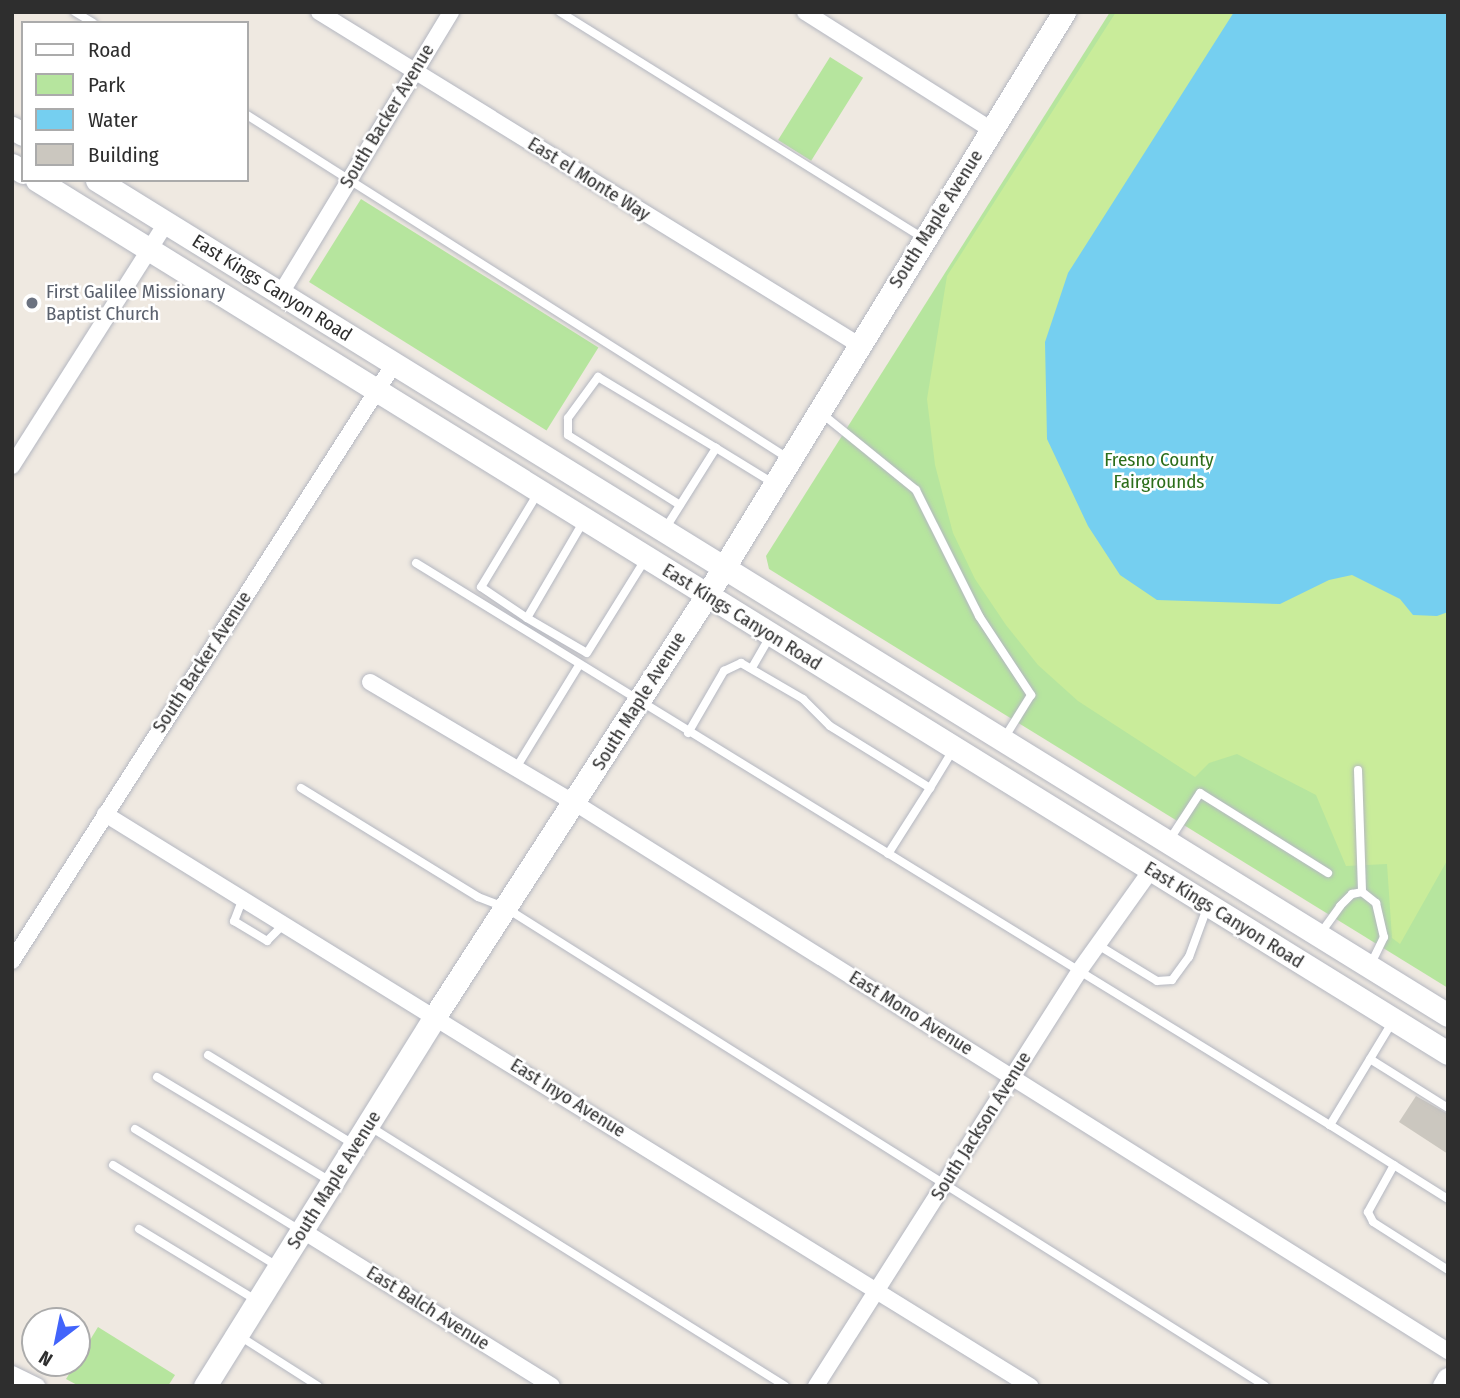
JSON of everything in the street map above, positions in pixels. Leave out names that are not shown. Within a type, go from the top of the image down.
[{"type":"main road","name":"South Maple Avenue","points":[[205,1386],[435,1016],[725,567],[992,130],[1057,15]]},
{"type":"main road","name":"East Kings Canyon Road","points":[[40,182],[1448,1053]]},
{"type":"main road","name":"East Kings Canyon Road","points":[[100,182],[1370,967],[1446,1009]]},
{"type":"main road","points":[[987,768],[1036,783],[1137,844],[1155,848],[1169,842]]},
{"type":"main road","points":[[1151,870],[1164,863],[1185,868],[1332,958],[1370,967]]},
{"type":"main road","points":[[1394,1020],[1421,1023],[1448,1039]]},
{"type":"main road","points":[[1444,1386],[1448,1379]]},
{"type":"street","name":"East el Monte Way","points":[[319,12],[859,345]]},
{"type":"street","name":"South Backer Avenue","points":[[281,293],[414,70],[452,12]]},
{"type":"street","points":[[805,12],[992,130]]},
{"type":"street","points":[[12,466],[166,223]]},
{"type":"street","name":"South Backer Avenue","points":[[12,961],[394,364]]},
{"type":"street","name":"East Mono Avenue","points":[[370,681],[575,803],[1448,1351]]},
{"type":"street","name":"East Inyo Avenue","points":[[105,814],[1030,1386]]},
{"type":"street","name":"South Jackson Avenue","points":[[816,1386],[1079,971],[1151,870]]},
{"type":"street","name":"East Balch Avenue","points":[[303,1231],[552,1386]]},
{"type":"street","points":[[12,1374],[37,1386]]},
{"type":"lane","points":[[560,12],[924,239]]},
{"type":"lane","points":[[248,116],[350,177],[791,460]]},
{"type":"lane","points":[[680,505],[568,435],[568,418],[598,377],[775,485]]},
{"type":"lane","points":[[819,411],[916,490],[979,616],[1031,695],[1003,739]]},
{"type":"lane","points":[[665,529],[716,448]]},
{"type":"lane","points":[[539,491],[481,587],[527,618],[587,653],[646,557]]},
{"type":"lane","points":[[527,618],[585,519]]},
{"type":"lane","points":[[416,564],[1448,1199]]},
{"type":"lane","points":[[753,666],[772,634]]},
{"type":"lane","points":[[688,733],[724,671],[741,663],[753,666],[803,699],[830,726],[930,788]]},
{"type":"lane","points":[[516,768],[579,665]]},
{"type":"lane","points":[[888,854],[954,748]]},
{"type":"lane","points":[[1358,770],[1362,892]]},
{"type":"lane","points":[[302,788],[478,897],[506,908],[1265,1386]]},
{"type":"lane","points":[[1169,842],[1200,793],[1328,873]]},
{"type":"lane","points":[[1320,936],[1340,906],[1352,894],[1362,892],[1376,903],[1384,937],[1370,967]]},
{"type":"lane","points":[[243,898],[234,921],[267,941],[285,924]]},
{"type":"lane","points":[[1098,945],[1157,981],[1172,980],[1189,957],[1208,905]]},
{"type":"lane","points":[[1330,1125],[1394,1020]]},
{"type":"lane","points":[[208,1055],[355,1145]]},
{"type":"lane","points":[[1370,1059],[1448,1108]]},
{"type":"lane","points":[[157,1077],[333,1182]]},
{"type":"lane","points":[[368,1125],[785,1386]]},
{"type":"lane","points":[[135,1129],[303,1231]]},
{"type":"lane","points":[[113,1165],[279,1268]]},
{"type":"lane","points":[[1394,1165],[1368,1212],[1373,1222],[1448,1270]]},
{"type":"lane","points":[[139,1229],[258,1302]]},
{"type":"lane","points":[[237,1335],[318,1386]]},
{"type":"green space","name":"Fresno County Fairgrounds","points":[[1110,12],[1448,12],[1448,988],[769,569],[766,556]]},
{"type":"green space","name":"Fresno County Fairgrounds","points":[[1116,12],[1448,12],[1448,859],[1400,944],[1392,938],[1387,864],[1346,866],[1316,795],[1237,754],[1209,763],[1195,777],[1078,701],[1038,665],[1006,625],[975,579],[953,533],[935,465],[927,399],[947,276]]},
{"type":"green space","points":[[830,57],[863,78],[811,161],[778,140]]},
{"type":"green space","points":[[361,199],[598,347],[547,430],[309,282]]},
{"type":"green space","points":[[98,1327],[175,1375],[168,1386],[79,1386],[66,1379],[91,1377],[91,1338]]},
{"type":"water","points":[[1234,12],[1448,12],[1448,612],[1437,616],[1413,615],[1400,599],[1352,575],[1329,580],[1280,604],[1157,600],[1120,575],[1088,526],[1047,439],[1045,342],[1068,273]]},
{"type":"building","points":[[1416,1096],[1448,1114],[1448,1154],[1399,1122]]},
{"type":"place","name":"First Galilee Missionary Baptist Church","points":[[32,303]]}]
